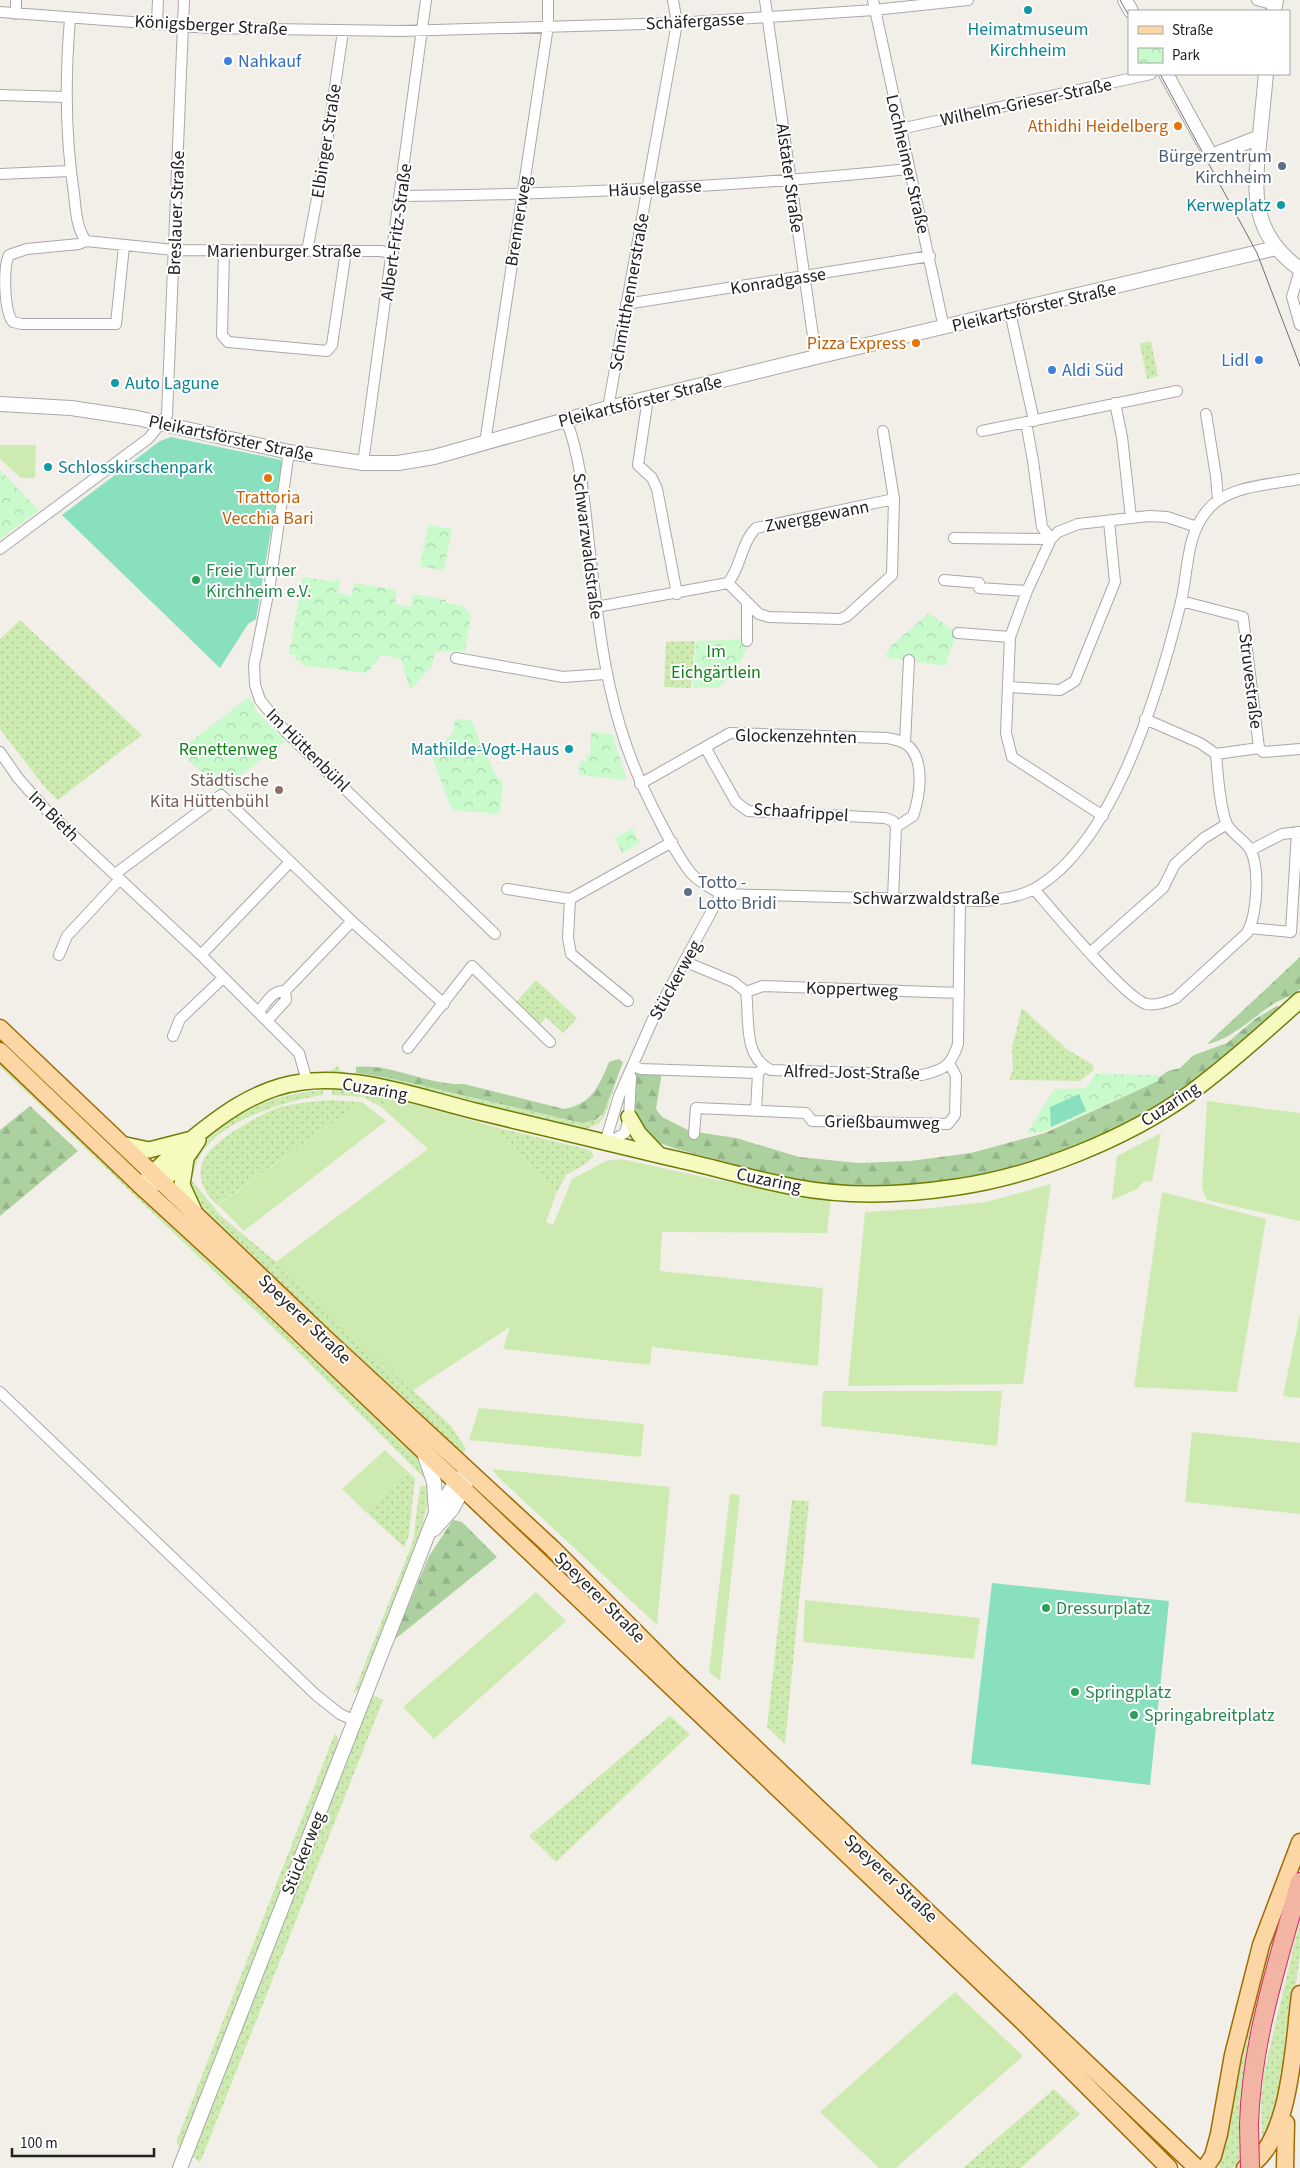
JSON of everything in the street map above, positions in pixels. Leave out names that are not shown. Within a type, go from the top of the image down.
[{"type":"highway","points":[[1250,2168],[1249,2126],[1252,2083],[1261,2026],[1300,1882]]},
{"type":"main road","name":"Cuzaring","points":[[157,1178],[192,1139],[232,1108],[261,1093],[286,1084],[306,1081],[341,1082],[396,1091],[605,1143],[794,1187],[845,1192],[921,1191],[956,1188],[994,1180],[1082,1151],[1135,1126],[1187,1095],[1242,1052],[1300,1000]]},
{"type":"main road","name":"Speyerer Straße","points":[[0,1028],[343,1356],[470,1471],[831,1822],[1197,2168]]},
{"type":"main road","name":"Speyerer Straße","points":[[0,1051],[142,1187],[209,1246],[1010,2009],[1168,2168]]},
{"type":"main road","points":[[629,1117],[639,1134],[658,1155]]},
{"type":"main road","name":"Cuzaring","points":[[142,1187],[186,1159],[206,1127]]},
{"type":"main road","points":[[121,1144],[152,1150],[192,1139]]},
{"type":"main road","points":[[186,1159],[182,1184],[195,1215]]},
{"type":"main road","points":[[1205,2168],[1213,2156],[1219,2134],[1233,2055],[1261,1945],[1300,1842]]},
{"type":"main road","points":[[1245,2168],[1259,2158],[1276,2136],[1286,2095],[1300,1994]]},
{"type":"main road","points":[[1285,2168],[1286,2095]]},
{"type":"street","points":[[16,0],[16,14]]},
{"type":"street","points":[[157,24],[158,0]]},
{"type":"street","name":"Breslauer Straße","points":[[160,424],[167,414],[168,405],[184,0]]},
{"type":"street","name":"Albert-Fritz-Straße","points":[[363,463],[401,196],[426,0]]},
{"type":"street","name":"Brennerweg","points":[[485,443],[548,26],[548,0]]},
{"type":"street","name":"Schmitthennerstraße","points":[[608,408],[677,23],[673,0]]},
{"type":"street","name":"Alstater Straße","points":[[765,0],[803,277],[816,357]]},
{"type":"street","name":"Schäfergasse","points":[[422,30],[677,23],[767,18],[874,5],[968,0]]},
{"type":"street","points":[[1257,0],[1275,6]]},
{"type":"street","name":"Lochheimer Straße","points":[[874,5],[908,169],[930,256],[944,328]]},
{"type":"street","name":"Königsberger Straße","points":[[0,12],[70,19],[183,26],[343,31],[422,30]]},
{"type":"street","points":[[70,19],[65,97],[70,171],[78,224],[86,241]]},
{"type":"street","name":"Elbinger Straße","points":[[308,251],[325,156],[343,31]]},
{"type":"street","name":"Wilhelm-Grieser-Straße","points":[[900,129],[1149,75]]},
{"type":"street","points":[[1167,75],[1211,156],[1260,136]]},
{"type":"street","points":[[1266,75],[1256,181],[1256,203],[1264,227],[1276,248],[1300,269],[1292,297],[1299,321]]},
{"type":"street","points":[[0,95],[65,97]]},
{"type":"street","name":"Häuselgasse","points":[[401,196],[522,195],[790,181],[908,169]]},
{"type":"street","points":[[0,174],[70,171]]},
{"type":"street","name":"Marienburger Straße","points":[[124,246],[116,324],[22,324],[13,322],[8,312],[5,264],[9,255],[27,249],[79,244],[86,241],[174,250],[393,253]]},
{"type":"street","name":"Pleikartsförster Straße","points":[[0,404],[71,408],[137,418],[289,452],[363,463],[398,463],[434,457],[566,419],[648,398],[1276,248]]},
{"type":"street","points":[[224,250],[222,335],[228,342],[327,351],[332,345],[346,251]]},
{"type":"street","name":"Konradgasse","points":[[626,304],[930,256]]},
{"type":"street","points":[[1299,321],[1300,293]]},
{"type":"street","points":[[1010,312],[1030,422],[1042,527],[1051,539]]},
{"type":"street","points":[[982,432],[1177,391]]},
{"type":"street","points":[[648,398],[638,465],[652,478],[657,490],[677,594]]},
{"type":"street","points":[[1115,403],[1122,437],[1131,518]]},
{"type":"street","points":[[1206,414],[1218,500]]},
{"type":"street","name":"Schwarzwaldstraße","points":[[566,419],[571,432],[582,487],[605,674],[620,732],[640,784],[691,873],[720,894],[983,901],[1010,898],[1034,889],[1068,859],[1090,836],[1103,816],[1132,755],[1181,601],[1197,527],[1206,511],[1218,500],[1238,491],[1300,479]]},
{"type":"street","points":[[0,549],[150,438],[160,424]]},
{"type":"street","name":"Zwerggewann","points":[[728,583],[734,576],[749,535],[756,528],[894,499],[883,431]]},
{"type":"street","name":"Im Hüttenbühl","points":[[289,452],[270,584],[254,665],[255,685],[260,700],[286,732],[495,934]]},
{"type":"street","points":[[596,607],[677,594],[728,583],[759,614],[769,617],[840,619],[847,616],[892,575],[894,499]]},
{"type":"street","points":[[1103,816],[1012,756],[1006,733],[1010,637],[1027,591],[1051,539],[1058,532],[1078,524],[1167,516],[1197,527]]},
{"type":"street","points":[[1009,687],[1060,690],[1075,681],[1115,582],[1108,521]]},
{"type":"street","points":[[954,538],[1051,539]]},
{"type":"street","points":[[944,580],[979,583],[978,588],[1027,591]]},
{"type":"street","name":"Struvestraße","points":[[1181,601],[1242,617],[1259,748],[1263,752],[1300,749]]},
{"type":"street","points":[[747,603],[747,642]]},
{"type":"street","points":[[958,633],[1010,637]]},
{"type":"street","points":[[456,658],[564,677],[605,674]]},
{"type":"street","points":[[893,898],[896,827],[913,816],[919,793],[918,763],[912,750],[905,743],[909,660]]},
{"type":"street","points":[[1034,889],[1132,997],[1147,1004],[1164,1003],[1176,998],[1247,933],[1253,920],[1256,876],[1251,850],[1227,824],[1216,754],[1200,743],[1145,719]]},
{"type":"street","name":"Glockenzehnten","points":[[640,784],[730,733],[887,738],[905,743]]},
{"type":"street","name":"Schaafrippel","points":[[705,747],[736,802],[748,811],[885,818],[893,821],[896,827]]},
{"type":"street","name":"Struvestraße","points":[[1216,754],[1259,748]]},
{"type":"street","name":"Im Bieth","points":[[0,752],[18,778],[48,812],[201,955],[299,1053],[306,1081]]},
{"type":"street","points":[[59,955],[67,936],[118,877],[221,796],[352,921],[444,1004]]},
{"type":"street","points":[[1091,952],[1163,888],[1174,864],[1204,838],[1227,824]]},
{"type":"street","points":[[1250,928],[1296,933],[1298,832],[1282,834],[1251,850]]},
{"type":"street","points":[[507,889],[570,899],[672,842]]},
{"type":"street","points":[[201,955],[290,862]]},
{"type":"street","name":"Stückerweg","points":[[605,1143],[619,1096],[654,1019],[686,962],[720,894]]},
{"type":"street","points":[[570,899],[568,938],[571,954],[628,1001]]},
{"type":"street","points":[[949,1063],[958,1044],[960,900]]},
{"type":"street","points":[[258,1012],[272,994],[285,991],[352,921]]},
{"type":"street","points":[[686,962],[734,982],[746,992]]},
{"type":"street","points":[[408,1048],[472,966],[550,1042]]},
{"type":"street","points":[[173,1036],[180,1019],[223,978]]},
{"type":"street","name":"Koppertweg","points":[[746,992],[764,986],[958,993]]},
{"type":"street","points":[[267,1021],[286,1000],[285,991]]},
{"type":"street","name":"Alfred-Jost-Straße","points":[[746,992],[750,1044],[761,1070]]},
{"type":"street","name":"Alfred-Jost-Straße","points":[[633,1066],[640,1068],[922,1075],[939,1071],[949,1063]]},
{"type":"street","name":"Grießbaumweg","points":[[694,1134],[696,1108],[806,1113],[812,1121],[948,1124],[955,1115],[956,1086],[956,1076],[949,1063]]},
{"type":"street","name":"Stückerweg","points":[[605,1143],[626,1133],[633,1066]]},
{"type":"street","points":[[756,1111],[761,1070]]},
{"type":"street","points":[[0,1392],[316,1695],[340,1714],[355,1721]]},
{"type":"street","points":[[423,1450],[434,1482],[436,1513]]},
{"type":"street","name":"Stückerweg","points":[[180,2168],[426,1537],[436,1513],[460,1486],[470,1471]]},
{"type":"street","name":"Stückerweg","points":[[426,1537],[452,1509],[460,1486]]},
{"type":"green space","points":[[1151,341],[1158,376],[1147,379],[1140,344]]},
{"type":"green space","name":"Freie Turner Kirchheim e.V.","points":[[171,437],[281,460],[282,465],[256,619],[248,624],[220,668],[62,515],[160,441]]},
{"type":"green space","points":[[0,445],[36,445],[35,478],[21,478],[0,459]]},
{"type":"green space","points":[[0,470],[39,510],[0,539]]},
{"type":"green space","points":[[428,525],[452,529],[444,571],[420,566]]},
{"type":"green space","points":[[303,577],[334,582],[335,579],[340,580],[338,593],[352,596],[354,583],[397,590],[395,604],[411,607],[413,594],[446,600],[446,603],[463,606],[471,616],[465,651],[435,652],[432,666],[410,690],[401,659],[380,655],[368,673],[301,665],[301,662],[295,660],[296,655],[289,654]]},
{"type":"green space","points":[[929,613],[957,633],[945,666],[885,657],[892,645]]},
{"type":"green space","points":[[20,620],[142,735],[58,800],[43,785],[0,729],[0,639]]},
{"type":"green space","name":"Im Eichgärtlein","points":[[744,639],[747,650],[730,677],[718,688],[693,688],[696,641]]},
{"type":"green space","points":[[695,641],[691,688],[664,687],[666,642]]},
{"type":"green space","name":"Renettenweg","points":[[250,696],[256,711],[285,741],[221,791],[179,751]]},
{"type":"green space","points":[[455,719],[471,720],[496,776],[503,782],[500,814],[452,810],[432,757],[453,732]]},
{"type":"green space","points":[[591,732],[612,734],[627,780],[579,775],[580,761],[586,761],[586,756],[590,756]]},
{"type":"green space","points":[[632,828],[640,843],[622,853],[615,838]]},
{"type":"green space","points":[[1300,957],[1300,989],[1297,992],[1273,1004],[1225,1038],[1207,1044]]},
{"type":"green space","points":[[536,980],[577,1018],[563,1033],[546,1017],[540,1025],[516,1002]]},
{"type":"green space","points":[[1277,1006],[1281,1007],[1215,1065],[1144,1115],[1092,1142],[1056,1157],[1017,1169],[977,1178],[893,1186],[852,1186],[774,1176],[662,1144],[650,1137],[644,1130],[639,1122],[635,1105],[634,1069],[662,1072],[656,1109],[662,1117],[690,1131],[736,1138],[799,1157],[858,1163],[910,1161],[971,1153],[1045,1133],[1147,1086],[1168,1071],[1180,1068],[1194,1055],[1227,1043],[1255,1019]]},
{"type":"green space","points":[[1022,1008],[1068,1050],[1092,1064],[1094,1070],[1080,1081],[1009,1080],[1013,1070],[1012,1047]]},
{"type":"green space","points":[[0,1053],[421,1460],[427,1479],[290,1344],[0,1067]]},
{"type":"green space","points":[[619,1059],[623,1062],[603,1114],[595,1120],[582,1123],[389,1078],[356,1073],[356,1067],[383,1068],[437,1082],[464,1084],[564,1109],[574,1107],[588,1098],[598,1086],[609,1062]]},
{"type":"green space","points":[[623,1062],[605,1115],[599,1124],[586,1129],[431,1094],[330,1076],[331,1071],[337,1066],[342,1072],[389,1078],[582,1123],[600,1118],[603,1114]]},
{"type":"green space","points":[[1095,1074],[1158,1075],[1158,1081],[1045,1131],[1027,1134],[1054,1089],[1086,1088]]},
{"type":"green space","points":[[332,1089],[363,1091],[388,1097],[381,1107],[363,1097],[332,1095]]},
{"type":"green space","points":[[323,1090],[323,1095],[286,1103],[265,1110],[226,1130],[210,1143],[199,1158],[193,1176],[185,1175],[193,1155],[206,1139],[240,1113],[281,1097]]},
{"type":"green space","points":[[1079,1094],[1086,1111],[1051,1127],[1050,1107]]},
{"type":"green space","points":[[388,1097],[495,1127],[556,1194],[546,1222],[553,1225],[572,1179],[606,1161],[621,1159],[722,1181],[831,1197],[827,1233],[662,1232],[660,1271],[823,1288],[818,1366],[652,1347],[650,1365],[503,1349],[510,1327],[412,1391],[276,1262],[428,1149],[381,1107]]},
{"type":"green space","points":[[330,1100],[362,1102],[217,1205],[205,1191],[201,1180],[203,1161],[208,1153],[226,1137],[275,1109],[295,1104]]},
{"type":"green space","points":[[1207,1101],[1300,1113],[1300,1221],[1207,1200],[1202,1188]]},
{"type":"green space","points":[[362,1102],[386,1121],[244,1231],[218,1205]]},
{"type":"green space","points":[[30,1106],[78,1151],[0,1216],[0,1130]]},
{"type":"green space","points":[[495,1127],[590,1150],[594,1156],[587,1163],[566,1175],[556,1194]]},
{"type":"green space","points":[[1161,1133],[1152,1182],[1144,1181],[1137,1189],[1112,1200],[1117,1156]]},
{"type":"green space","points":[[185,1182],[193,1182],[221,1216],[276,1262],[451,1426],[466,1449],[460,1455],[309,1314],[196,1203]]},
{"type":"green space","points":[[1051,1184],[1023,1384],[848,1386],[865,1212],[933,1208],[986,1202]]},
{"type":"green space","points":[[1162,1192],[1266,1219],[1237,1392],[1134,1387]]},
{"type":"green space","points":[[1300,1313],[1300,1398],[1283,1396]]},
{"type":"green space","points":[[823,1391],[1002,1391],[997,1446],[821,1426]]},
{"type":"green space","points":[[479,1408],[644,1424],[641,1457],[469,1440]]},
{"type":"green space","points":[[1192,1432],[1300,1443],[1300,1514],[1185,1502]]},
{"type":"green space","points":[[385,1450],[406,1470],[366,1512],[342,1489]]},
{"type":"green space","points":[[492,1469],[670,1487],[657,1625],[497,1476]]},
{"type":"green space","points":[[406,1470],[415,1478],[409,1535],[404,1547],[366,1512]]},
{"type":"green space","points":[[420,1486],[427,1486],[429,1497],[418,1543],[362,1686],[353,1694],[413,1541]]},
{"type":"green space","points":[[730,1494],[740,1495],[720,1681],[709,1672]]},
{"type":"green space","points":[[792,1500],[809,1501],[785,1744],[767,1727]]},
{"type":"green space","points":[[453,1520],[462,1522],[497,1557],[394,1640],[429,1556]]},
{"type":"green space","points":[[992,1583],[1169,1601],[1150,1785],[971,1764]]},
{"type":"green space","points":[[536,1592],[566,1621],[434,1739],[403,1707]]},
{"type":"green space","points":[[805,1600],[980,1618],[974,1659],[803,1642]]},
{"type":"green space","points":[[372,1695],[383,1700],[200,2163],[191,2154]]},
{"type":"green space","points":[[670,1716],[690,1734],[556,1862],[529,1836]]},
{"type":"green space","points":[[335,1733],[338,1739],[337,1751],[181,2148],[177,2144],[177,2140]]},
{"type":"green space","points":[[1300,1865],[1267,1982],[1251,2054],[1241,2122],[1243,2164],[1232,2168],[1220,2168],[1216,2164],[1271,1935]]},
{"type":"green space","points":[[1300,1920],[1300,1956],[1276,2117],[1262,2147],[1261,2101],[1264,2072]]},
{"type":"green space","points":[[955,1992],[1023,2056],[896,2168],[879,2168],[820,2112]]},
{"type":"green space","points":[[1054,2089],[1080,2114],[1021,2168],[963,2168]]},
{"type":"tram line","points":[[1120,0],[1128,14]]},
{"type":"tram line","points":[[1161,75],[1257,253],[1300,366]]},
{"type":"place","name":"Heimatmuseum Kirchheim","points":[[1028,10]]},
{"type":"place","name":"Nahkauf","points":[[228,61]]},
{"type":"place","name":"Athidhi Heidelberg","points":[[1178,126]]},
{"type":"place","name":"Bürgerzentrum Kirchheim","points":[[1282,166]]},
{"type":"place","name":"Kerweplatz","points":[[1281,205]]},
{"type":"place","name":"Pizza Express","points":[[916,343]]},
{"type":"place","name":"Lidl","points":[[1259,360]]},
{"type":"place","name":"Aldi Süd","points":[[1052,370]]},
{"type":"place","name":"Auto Lagune","points":[[115,383]]},
{"type":"place","name":"Schlosskirschenpark","points":[[48,467]]},
{"type":"place","name":"Trattoria Vecchia Bari","points":[[268,478]]},
{"type":"place","name":"Freie Turner Kirchheim e.V.","points":[[196,580]]},
{"type":"place","name":"Mathilde-Vogt-Haus","points":[[569,749]]},
{"type":"place","name":"Städtische Kita Hüttenbühl","points":[[279,790]]},
{"type":"place","name":"Totto - Lotto Bridi","points":[[688,892]]},
{"type":"place","name":"Dressurplatz","points":[[1046,1608]]},
{"type":"place","name":"Springplatz","points":[[1075,1692]]},
{"type":"place","name":"Springabreitplatz","points":[[1134,1715]]}]
